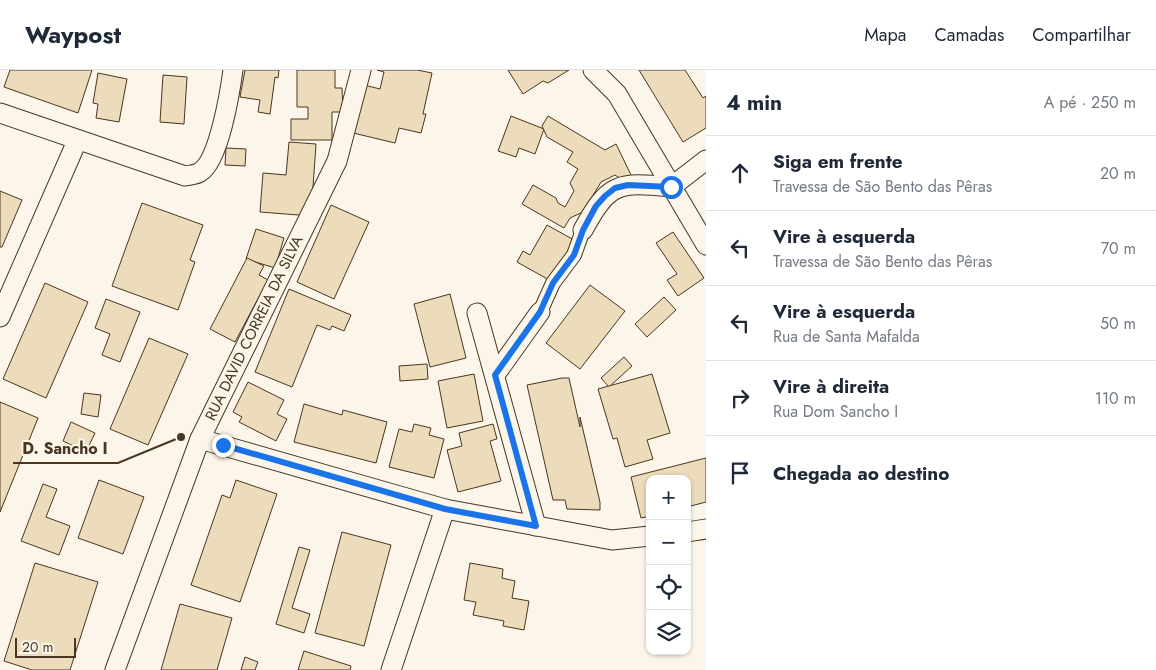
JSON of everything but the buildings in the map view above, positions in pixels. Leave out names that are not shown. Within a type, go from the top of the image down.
[{"type":"street","points":[[0,113],[77,141],[185,176],[200,172],[212,158],[230,93],[233,70]]},
{"type":"street","name":"RUA DAVID CORREIA DA SILVA","points":[[115,670],[200,439],[337,161],[361,70]]},
{"type":"street","points":[[593,70],[618,94],[706,245]]},
{"type":"street","points":[[0,317],[77,141]]},
{"type":"street","points":[[495,375],[540,312],[553,283],[574,255],[583,230],[596,206],[615,188],[628,185],[671,187],[706,160]]},
{"type":"street","points":[[477,312],[536,526]]},
{"type":"street","points":[[200,439],[445,509],[612,540],[646,536]]},
{"type":"street","points":[[391,670],[445,509]]},
{"type":"street","points":[[691,531],[706,529]]},
{"type":"place","name":"D. Sancho I","points":[[181,437]]},
{"type":"route","points":[[223,445],[445,509],[536,526],[495,375],[540,312],[553,283],[574,255],[583,230],[596,206],[605,196],[615,188],[628,185],[644,184],[671,187]]}]
